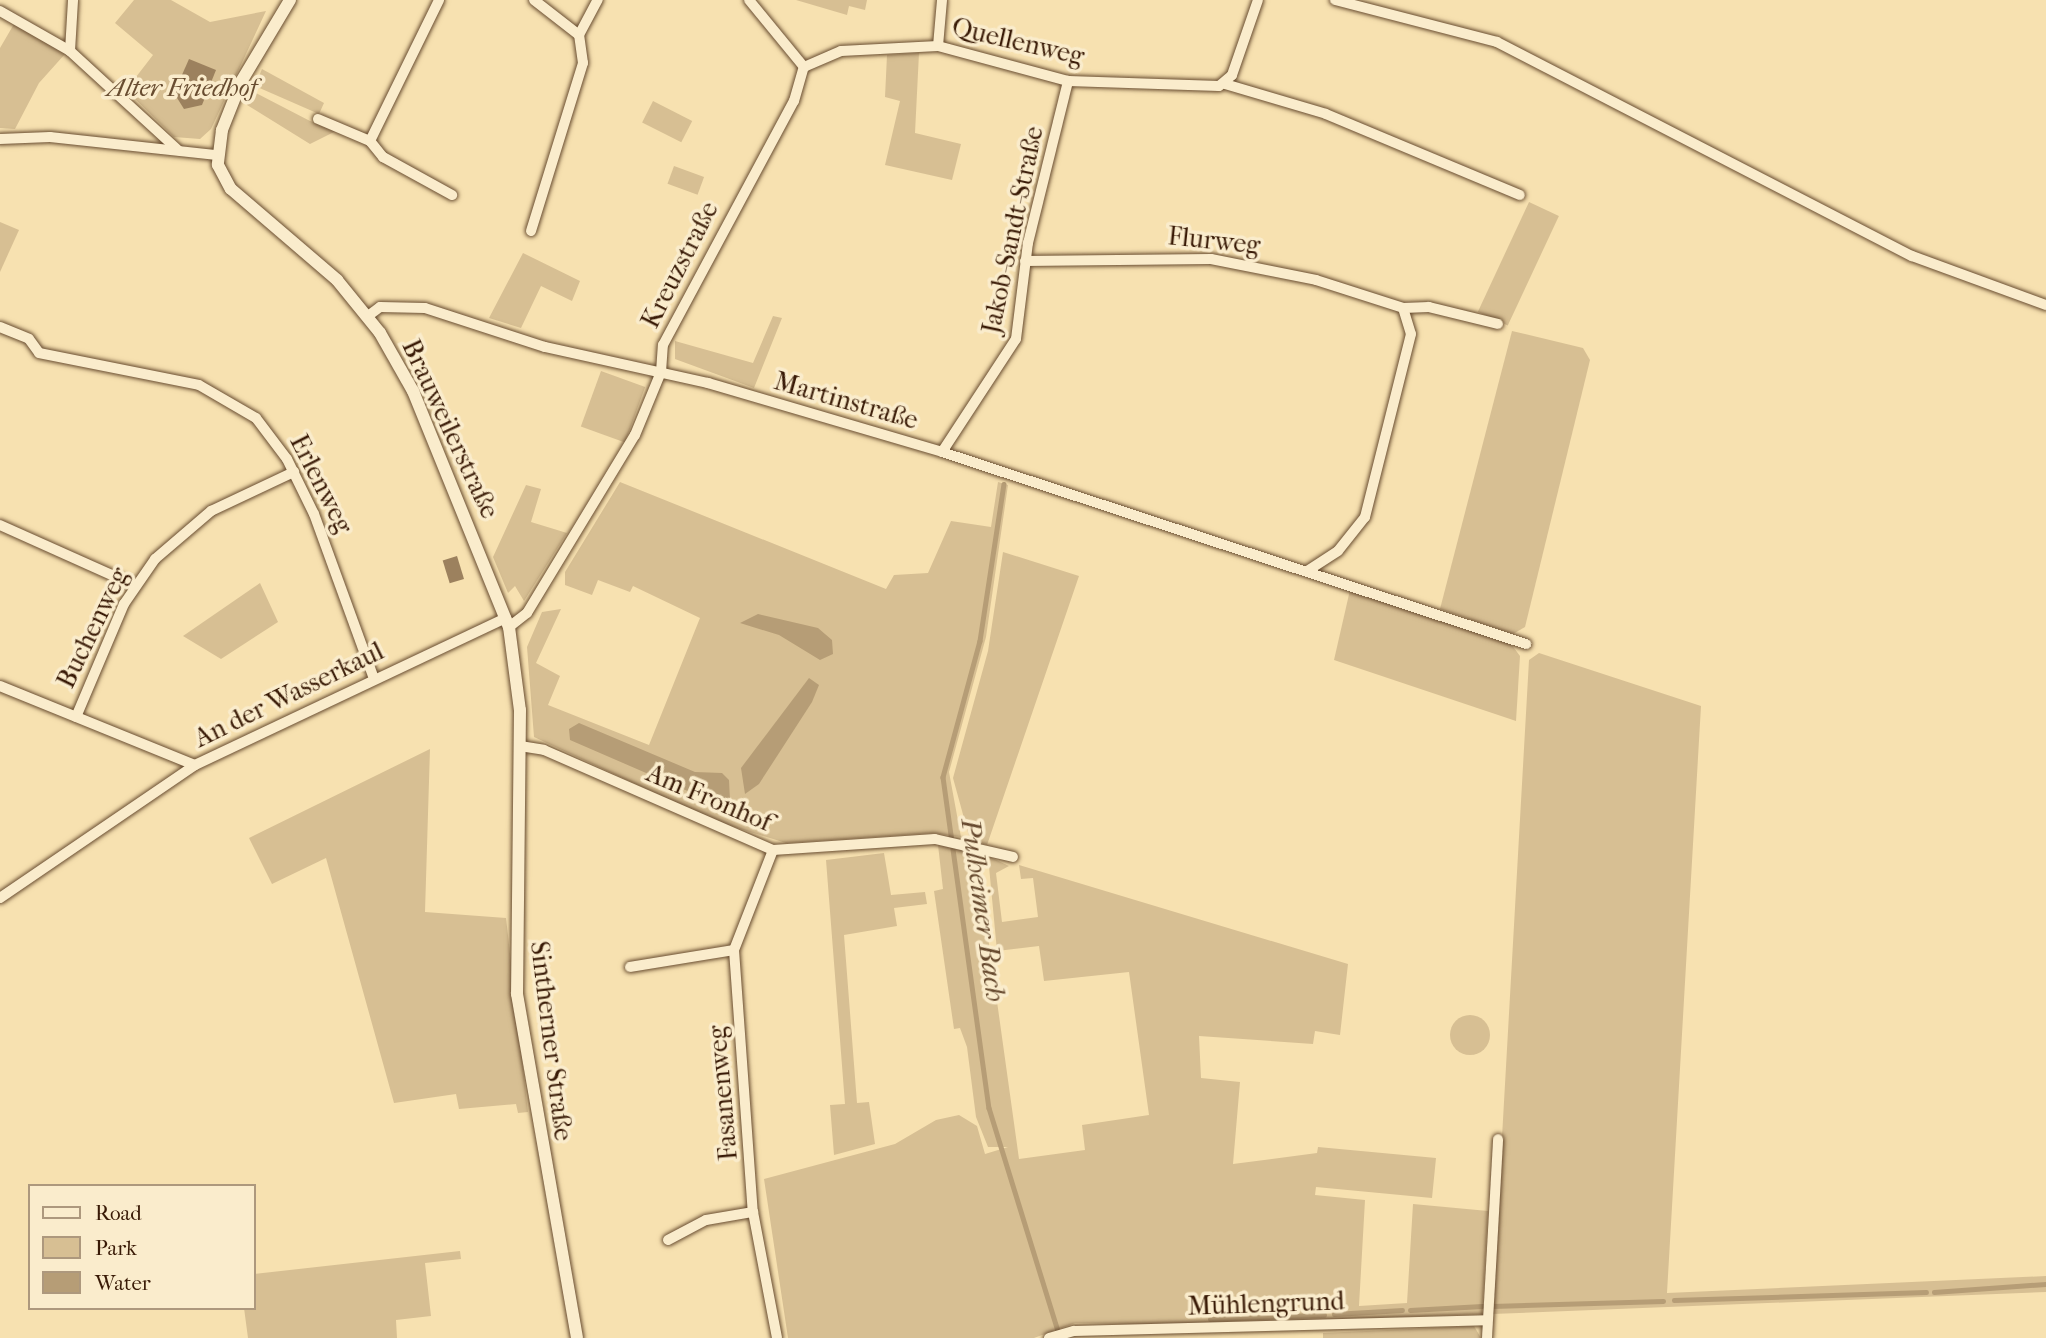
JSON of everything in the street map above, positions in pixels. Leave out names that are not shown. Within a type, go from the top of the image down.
[{"type":"street","points":[[70,51],[73,0]]},
{"type":"street","points":[[0,139],[178,150],[217,155],[241,82],[290,0]]},
{"type":"street","points":[[370,141],[439,0]]},
{"type":"street","points":[[534,0],[579,35]]},
{"type":"street","points":[[531,231],[583,63],[579,35],[598,0]]},
{"type":"street","points":[[749,0],[804,66]]},
{"type":"street","points":[[938,46],[942,0]]},
{"type":"street","points":[[1225,84],[1258,0]]},
{"type":"street","points":[[1335,0],[1497,42],[1921,260],[2046,305]]},
{"type":"street","points":[[0,11],[70,51],[178,150]]},
{"type":"street","name":"Quellenweg","points":[[804,66],[841,51],[938,46],[1068,80],[1225,84],[1326,114],[1520,194]]},
{"type":"street","name":"Kreuzstraße","points":[[508,622],[527,613],[622,458],[661,373],[663,345],[794,101],[804,66]]},
{"type":"street","name":"Jakob-Sandt-Straße","points":[[942,452],[1009,356],[1025,261],[1068,80]]},
{"type":"street","points":[[318,119],[370,141],[383,157],[452,195]]},
{"type":"street","name":"Brauweilerstraße","points":[[217,155],[232,189],[320,264],[368,316],[412,391],[508,622],[520,746]]},
{"type":"street","name":"Flurweg","points":[[1025,261],[1211,259],[1399,305],[1429,307],[1497,324]]},
{"type":"street","points":[[1307,571],[1338,551],[1365,517],[1411,334],[1399,305]]},
{"type":"street","name":"Martinstraße","points":[[368,316],[380,307],[425,308],[545,347],[661,373],[942,452],[1323,575],[1526,644]]},
{"type":"street","name":"Erlenweg","points":[[0,327],[29,339],[39,353],[189,382],[226,396],[264,426],[293,472],[326,540],[374,679]]},
{"type":"street","name":"Buchenweg","points":[[76,717],[134,585],[193,523],[293,472]]},
{"type":"street","points":[[0,525],[134,585]]},
{"type":"street","name":"An der Wasserkaul","points":[[0,898],[195,765],[374,679],[508,622]]},
{"type":"street","points":[[0,686],[195,765]]},
{"type":"street","name":"Am Fronhof","points":[[520,746],[544,750],[773,850],[935,839],[962,843],[1013,857]]},
{"type":"street","name":"Sintherner Straße","points":[[520,746],[517,994],[577,1338]]},
{"type":"street","name":"Fasanenweg","points":[[773,850],[734,950],[753,1212],[777,1338]]},
{"type":"street","points":[[630,967],[734,950]]},
{"type":"street","points":[[1487,1338],[1498,1139]]},
{"type":"street","points":[[668,1240],[706,1220],[753,1212]]},
{"type":"street","name":"Mühlengrund","points":[[1051,1338],[1066,1332],[1486,1320]]},
{"type":"green space","name":"Alter Friedhof","points":[[134,0],[171,0],[210,22],[266,11],[211,129],[200,139],[174,137],[126,90],[153,55],[115,23]]},
{"type":"green space","points":[[796,0],[867,0],[865,10],[849,6],[847,15]]},
{"type":"green space","points":[[14,24],[65,54],[39,83],[15,129],[0,128],[0,48]]},
{"type":"green space","points":[[919,53],[915,133],[961,144],[952,180],[885,165],[900,101],[885,97],[887,55]]},
{"type":"green space","points":[[262,69],[324,103],[319,114],[255,86]]},
{"type":"green space","points":[[252,91],[310,121],[338,130],[310,144],[247,105]]},
{"type":"green space","points":[[653,101],[692,121],[681,142],[642,122]]},
{"type":"green space","points":[[674,166],[704,177],[698,195],[668,184]]},
{"type":"green space","points":[[1529,202],[1559,216],[1508,326],[1478,312]]},
{"type":"green space","points":[[0,222],[19,230],[0,272]]},
{"type":"green space","points":[[523,253],[580,281],[572,301],[541,286],[521,328],[489,318]]},
{"type":"green space","points":[[773,316],[782,318],[754,388],[675,359],[675,341],[753,363]]},
{"type":"green space","points":[[1512,331],[1583,348],[1590,360],[1525,627],[1513,634],[1440,609]]},
{"type":"green space","points":[[601,371],[645,387],[625,443],[581,426]]},
{"type":"green space","points":[[620,482],[886,589],[894,575],[928,573],[951,521],[991,527],[998,482],[1008,485],[986,637],[949,772],[961,837],[933,833],[786,843],[718,822],[534,737],[527,647],[542,612],[561,609],[536,663],[560,676],[548,705],[649,745],[700,618],[633,586],[630,592],[598,580],[592,595],[565,585],[565,572]]},
{"type":"green space","points":[[526,485],[541,489],[531,522],[567,533],[524,601],[515,586],[508,593],[493,557]]},
{"type":"green space","points":[[1003,552],[1079,576],[987,845],[970,840],[953,778],[988,651]]},
{"type":"green space","points":[[260,583],[278,622],[221,659],[183,636]]},
{"type":"green space","points":[[1350,590],[1511,644],[1520,656],[1516,721],[1334,660]]},
{"type":"green space","points":[[1539,653],[1701,706],[1667,1293],[2046,1276],[2046,1292],[1492,1314],[1529,660]]},
{"type":"green space","points":[[430,749],[425,912],[506,918],[528,1112],[518,1113],[516,1104],[459,1109],[456,1094],[394,1103],[326,858],[272,884],[249,838]]},
{"type":"green space","points":[[938,845],[966,848],[977,858],[1019,1159],[1085,1150],[1082,1125],[1149,1115],[1129,972],[1044,981],[1039,946],[997,951],[988,856],[1009,866],[996,873],[1002,922],[1038,917],[1033,878],[1021,879],[1019,865],[1348,964],[1340,1035],[1315,1031],[1313,1044],[1199,1036],[1201,1078],[1240,1082],[1233,1164],[1317,1153],[1318,1147],[1436,1158],[1432,1198],[1316,1187],[1315,1195],[1365,1200],[1359,1306],[1407,1303],[1413,1204],[1488,1211],[1482,1314],[1185,1325],[1075,1323],[1034,1338],[788,1338],[764,1179],[895,1144],[936,1120],[959,1115],[977,1126],[985,1154],[1008,1147],[988,1147],[976,1117],[967,1047],[960,1028],[954,1029],[934,891],[943,889]]},
{"type":"green space","points":[[884,853],[891,895],[925,892],[927,904],[894,908],[897,926],[844,935],[857,1103],[869,1102],[875,1144],[834,1155],[830,1105],[845,1104],[826,860]]},
{"type":"green space","points":[[1470,1015],[1478,1016],[1484,1021],[1489,1027],[1489,1043],[1484,1049],[1478,1054],[1470,1055],[1462,1054],[1456,1049],[1451,1043],[1450,1035],[1451,1027],[1456,1021],[1462,1016]]},
{"type":"green space","points":[[460,1251],[461,1259],[425,1263],[431,1316],[396,1320],[397,1338],[248,1338],[244,1310],[256,1310],[256,1274]]},
{"type":"green space","points":[[1474,1326],[1481,1338],[1323,1338],[1323,1333]]},
{"type":"water","points":[[758,614],[818,628],[832,640],[833,654],[820,660],[779,635],[740,623]]},
{"type":"water","points":[[809,678],[819,685],[812,702],[759,784],[745,794],[741,768]]},
{"type":"water","points":[[579,723],[695,772],[722,773],[729,780],[730,800],[713,802],[570,740],[569,729]]},
{"type":"building","points":[[189,59],[216,70],[202,105],[184,109],[174,93]]},
{"type":"building","points":[[457,556],[464,579],[450,583],[443,560]]},
{"type":"waterway","name":"Pulheimer Bach","points":[[1004,484],[980,641],[943,777],[989,1108],[1059,1334]]},
{"type":"waterway","points":[[1934,1292],[2046,1284]]},
{"type":"waterway","points":[[1674,1300],[1926,1292]]},
{"type":"waterway","points":[[1492,1306],[1663,1301]]},
{"type":"waterway","points":[[1410,1310],[1482,1306]]},
{"type":"waterway","points":[[1334,1314],[1402,1310]]},
{"type":"waterway","points":[[1289,1316],[1324,1315]]},
{"type":"waterway","points":[[1210,1319],[1281,1316]]}]
